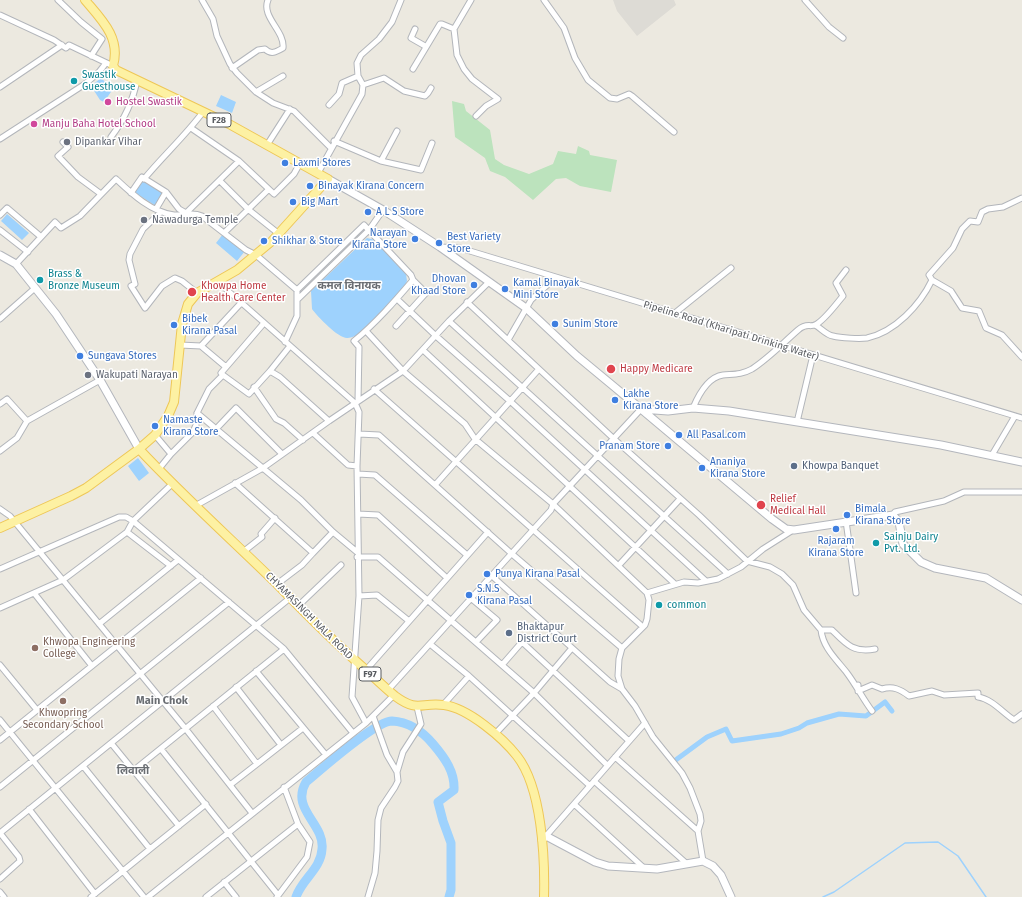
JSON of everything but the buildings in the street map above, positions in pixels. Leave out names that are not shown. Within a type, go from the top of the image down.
[{"type":"main road","points":[[85,0],[106,23],[112,36],[115,54],[109,64]]},
{"type":"main road","name":"F28","points":[[109,64],[116,70],[267,145],[383,210],[440,247],[526,308],[577,356],[641,409]]},
{"type":"main road","points":[[0,528],[71,496],[139,449],[155,435],[168,416],[174,402],[184,310],[197,294],[237,270],[256,255],[279,234],[328,179]]},
{"type":"main road","points":[[0,255],[16,264],[60,320],[100,380],[139,449]]},
{"type":"main road","points":[[641,409],[668,411],[693,408],[729,411],[941,445],[1022,462]]},
{"type":"main road","points":[[641,409],[772,519],[786,528],[794,530],[846,521],[892,516],[899,522],[904,544],[921,562],[935,568],[986,578],[1022,600]]},
{"type":"main road","name":"CHYAMASINGH NALA ROAD","points":[[139,449],[172,484],[355,661],[391,693],[408,705],[417,707],[443,705],[459,710],[495,734],[517,756],[529,776],[544,838],[544,897]]},
{"type":"main road","points":[[544,838],[595,862],[608,866],[658,869],[703,861],[713,866],[717,871],[731,897]]},
{"type":"street","points":[[58,0],[81,22],[102,38],[91,56]]},
{"type":"street","points":[[202,0],[213,20],[217,36],[232,68],[256,92],[273,103],[290,109],[314,129],[331,148]]},
{"type":"street","points":[[232,68],[258,50],[265,49],[268,52],[275,53],[283,48],[284,42],[267,11],[268,0]]},
{"type":"street","points":[[318,173],[334,141],[362,94],[363,85],[358,76],[356,63],[361,55],[379,39],[392,22],[401,0]]},
{"type":"street","points":[[471,0],[454,29],[458,55],[464,69],[472,79],[498,99],[486,106],[476,116]]},
{"type":"street","points":[[544,0],[564,28],[575,58],[588,80],[610,98],[617,99],[629,94],[674,132]]},
{"type":"street","points":[[805,0],[829,27],[843,38]]},
{"type":"street","points":[[0,15],[66,48],[69,45],[109,64],[85,84],[0,139]]},
{"type":"street","points":[[413,69],[425,46],[440,24],[454,29]]},
{"type":"street","points":[[415,29],[411,38],[425,46]]},
{"type":"street","points":[[0,88],[62,45]]},
{"type":"street","points":[[256,92],[282,76]]},
{"type":"street","points":[[329,105],[339,94],[342,83],[358,76]]},
{"type":"street","points":[[363,85],[384,78],[404,91],[425,96],[431,88]]},
{"type":"street","points":[[111,137],[125,117],[135,93],[137,80]]},
{"type":"street","points":[[267,145],[290,109]]},
{"type":"street","points":[[144,179],[162,156],[191,128],[203,112]]},
{"type":"street","points":[[191,128],[239,161],[268,190],[274,194],[294,174],[300,163]]},
{"type":"street","points":[[381,161],[396,132]]},
{"type":"street","points":[[334,141],[381,161],[421,170],[432,143]]},
{"type":"street","points":[[63,142],[68,147],[58,156],[78,177],[100,194]]},
{"type":"street","points":[[186,213],[239,161]]},
{"type":"street","points":[[130,193],[142,177],[166,192],[180,209],[186,213]]},
{"type":"street","points":[[16,264],[28,252],[40,236],[55,222],[61,228],[80,216],[116,179],[130,193],[161,212],[176,215],[195,213],[202,216],[246,250],[256,255],[297,290],[297,316],[285,342]]},
{"type":"street","points":[[220,181],[249,210],[279,234]]},
{"type":"street","points":[[224,233],[268,190]]},
{"type":"street","points":[[156,209],[166,192]]},
{"type":"street","points":[[1022,198],[1003,207],[988,209],[982,212],[978,222],[970,221],[962,229],[953,248],[929,276],[932,280],[951,291],[962,308],[979,311],[986,328],[1002,335],[1022,357]]},
{"type":"street","points":[[0,215],[7,208],[40,236]]},
{"type":"street","points":[[298,299],[369,230],[383,210]]},
{"type":"street","points":[[161,212],[143,229],[130,254],[129,260],[135,284],[131,286],[145,308],[162,286],[175,278],[182,281],[197,294]]},
{"type":"street","points":[[297,290],[364,225],[408,271],[413,280],[426,293],[396,326]]},
{"type":"street","points":[[0,230],[28,252]]},
{"type":"street","name":"Pipeline Road (Kharipati Drinking Water)","points":[[440,247],[460,248],[593,290],[782,344],[813,355],[1022,418]]},
{"type":"street","points":[[676,313],[731,268]]},
{"type":"street","points":[[815,325],[843,296],[836,283],[846,270]]},
{"type":"street","points":[[508,340],[531,300],[555,278]]},
{"type":"street","points":[[366,722],[352,697],[359,596],[357,555],[357,466],[359,434],[356,402],[358,347],[354,341],[366,331],[397,299],[413,280]]},
{"type":"street","points":[[693,408],[697,399],[711,380],[722,375],[736,376],[744,373],[761,363],[803,326],[815,325],[833,336],[862,338],[873,336],[905,317],[914,309],[932,280]]},
{"type":"street","points":[[218,282],[285,342],[356,402]]},
{"type":"street","points":[[195,506],[263,468],[328,421],[403,371],[467,302],[489,282]]},
{"type":"street","points":[[0,319],[35,288]]},
{"type":"street","points":[[397,299],[706,581]]},
{"type":"street","points":[[467,302],[613,438],[699,515],[747,562],[770,567],[782,574],[793,585],[804,610],[821,630],[822,639],[835,660],[848,674],[872,711]]},
{"type":"street","points":[[201,346],[242,303]]},
{"type":"street","points":[[449,321],[728,574]]},
{"type":"street","points":[[158,470],[171,454],[193,432],[196,425],[197,413],[209,389],[223,375],[221,373],[264,323]]},
{"type":"street","points":[[366,331],[403,371],[465,424],[475,439],[553,504],[647,593],[649,600],[647,620],[643,627],[622,648],[619,659],[618,676],[622,689],[690,788],[700,814],[701,821],[698,831],[703,861]]},
{"type":"street","points":[[180,345],[201,346],[226,367]]},
{"type":"street","points":[[223,375],[248,394],[270,371],[290,346]]},
{"type":"street","points":[[423,350],[675,584]]},
{"type":"street","points":[[797,422],[813,355]]},
{"type":"street","points":[[435,485],[475,439],[540,369]]},
{"type":"street","points":[[270,371],[280,377],[328,421]]},
{"type":"street","points":[[0,451],[17,438],[27,421],[100,380]]},
{"type":"street","points":[[254,387],[276,419],[289,427],[303,440]]},
{"type":"street","points":[[374,390],[643,627]]},
{"type":"street","points":[[0,404],[7,399],[27,421]]},
{"type":"street","points":[[216,429],[236,408],[282,454]]},
{"type":"street","points":[[148,897],[366,722],[374,718],[391,693],[430,644],[534,530],[551,510],[553,504],[583,470],[641,409]]},
{"type":"street","points":[[197,413],[301,500],[357,555],[378,557],[534,693],[607,765]]},
{"type":"street","points":[[992,455],[1015,416]]},
{"type":"street","points":[[313,433],[348,465],[357,466]]},
{"type":"street","points":[[359,434],[379,435],[512,554],[622,648]]},
{"type":"street","points":[[155,435],[171,454]]},
{"type":"street","points":[[358,474],[375,474],[467,555]]},
{"type":"street","points":[[236,483],[313,553]]},
{"type":"street","points":[[0,608],[63,580],[126,532],[133,521],[172,484]]},
{"type":"street","points":[[892,516],[895,512],[944,501],[964,492],[1022,492]]},
{"type":"street","points":[[619,566],[680,499]]},
{"type":"street","points":[[0,510],[14,521],[185,728],[252,813]]},
{"type":"street","points":[[358,514],[378,515],[447,578]]},
{"type":"street","points":[[0,569],[119,517],[126,517],[133,521],[284,649],[353,733]]},
{"type":"street","points":[[243,552],[262,537],[261,534],[275,518]]},
{"type":"street","points":[[846,521],[856,593]]},
{"type":"street","points":[[647,593],[684,582],[698,584],[718,579],[747,562],[794,530]]},
{"type":"street","points":[[126,532],[171,566]]},
{"type":"street","points":[[277,584],[302,564],[333,532]]},
{"type":"street","points":[[366,670],[488,532]]},
{"type":"street","points":[[99,624],[178,560]]},
{"type":"street","points":[[298,606],[341,565]]},
{"type":"street","points":[[492,576],[610,682],[622,689]]},
{"type":"street","points":[[0,740],[201,578]]},
{"type":"street","points":[[34,593],[92,666]]},
{"type":"street","points":[[359,596],[377,595],[408,621]]},
{"type":"street","points":[[0,880],[20,862],[0,833],[290,598]]},
{"type":"street","points":[[472,599],[497,620],[476,642]]},
{"type":"street","points":[[0,787],[139,673],[229,602]]},
{"type":"street","points":[[821,630],[832,630],[849,647],[868,650],[875,649]]},
{"type":"street","points":[[502,665],[522,642],[629,741]]},
{"type":"street","points":[[430,644],[469,676],[512,717],[589,785]]},
{"type":"street","points":[[495,734],[553,672],[572,648]]},
{"type":"street","points":[[134,771],[284,649]]},
{"type":"street","points":[[0,665],[37,710]]},
{"type":"street","points":[[256,671],[326,755]]},
{"type":"street","points":[[443,705],[469,676]]},
{"type":"street","points":[[858,688],[872,685],[882,689],[891,687],[901,690],[909,696],[932,691],[944,695],[978,693],[978,697],[1000,709],[1014,720],[1022,714]]},
{"type":"street","points":[[236,687],[281,745]]},
{"type":"street","points":[[213,706],[257,764]]},
{"type":"street","points":[[368,897],[376,858],[378,820],[381,808],[398,780],[397,772],[402,752],[414,737],[421,724],[417,707]]},
{"type":"street","points":[[374,718],[388,756],[397,772]]},
{"type":"street","points":[[0,720],[144,897]]},
{"type":"street","points":[[544,838],[645,723]]},
{"type":"street","points":[[230,785],[303,728]]},
{"type":"street","points":[[111,743],[179,826]]},
{"type":"street","points":[[161,748],[229,832],[277,896],[298,870],[310,850],[310,842],[298,824],[284,787]]},
{"type":"street","points":[[615,757],[698,831]]},
{"type":"street","points":[[83,766],[150,849]]},
{"type":"street","points":[[594,781],[686,863]]},
{"type":"street","points":[[29,809],[93,895],[206,804]]},
{"type":"street","points":[[574,804],[644,868]]},
{"type":"street","points":[[206,897],[250,860],[298,824]]},
{"type":"street","points":[[224,882],[236,897]]},
{"type":"street","points":[[0,892],[4,897]]},
{"type":"shaded area","points":[[613,0],[674,0],[676,5],[637,36],[617,11]]},
{"type":"green space","points":[[452,101],[464,104],[466,111],[490,130],[495,159],[504,165],[529,174],[553,164],[558,151],[576,154],[578,146],[589,151],[590,155],[617,160],[611,192],[580,186],[566,178],[556,179],[533,200],[505,177],[490,171],[485,158],[455,137]]},
{"type":"water","points":[[101,78],[113,89],[104,102],[100,100],[91,86]]},
{"type":"water","points":[[221,95],[236,102],[232,113],[216,106]]},
{"type":"water","points":[[141,180],[164,194],[156,206],[134,192]]},
{"type":"water","points":[[7,214],[29,233],[22,240],[1,221]]},
{"type":"water","points":[[223,234],[245,251],[237,261],[216,243]]},
{"type":"water","points":[[367,238],[375,240],[406,274],[407,281],[393,301],[370,326],[354,337],[347,338],[339,335],[323,322],[312,309],[311,291]]},
{"type":"water","points":[[138,458],[149,473],[139,481],[128,466]]},
{"type":"waterway","points":[[673,762],[707,737],[726,729],[732,741],[781,734],[799,728],[807,723],[839,714],[866,716],[885,702],[892,711]]},
{"type":"waterway","points":[[296,897],[302,885],[315,868],[321,856],[322,849],[322,840],[319,832],[302,800],[302,792],[306,782],[362,737],[384,723],[392,721],[404,723],[425,735],[441,755],[453,777],[454,790],[438,802],[451,843],[451,890],[449,897]]},
{"type":"waterway","points":[[823,897],[834,892],[905,843],[938,842],[958,856],[986,897]]},
{"type":"place","name":"Swastik Guesthouse","points":[[74,81]]},
{"type":"place","name":"Hostel Swastik","points":[[108,102]]},
{"type":"place","name":"Manju Baha Hotel School","points":[[34,124]]},
{"type":"place","name":"Dipankar Vihar","points":[[67,142]]},
{"type":"place","name":"Laxmi Stores","points":[[285,163]]},
{"type":"place","name":"Binayak Kirana Concern","points":[[310,186]]},
{"type":"place","name":"Big Mart","points":[[293,202]]},
{"type":"place","name":"A L S Store","points":[[368,212]]},
{"type":"place","name":"Nawadurga Temple","points":[[144,220]]},
{"type":"place","name":"Narayan Kirana Store","points":[[415,239]]},
{"type":"place","name":"Shikhar & Store","points":[[264,241]]},
{"type":"place","name":"Best Variety Store","points":[[439,243]]},
{"type":"place","name":"Brass & Bronze Museum","points":[[40,280]]},
{"type":"place","name":"Dhovan Khaad Store","points":[[474,285]]},
{"type":"place","name":"Kamal Binayak Mini Store","points":[[505,289]]},
{"type":"place","name":"Khowpa Home Health Care Center","points":[[192,292]]},
{"type":"place","name":"Sunim Store","points":[[555,324]]},
{"type":"place","name":"Bibek Kirana Pasal","points":[[174,325]]},
{"type":"place","name":"Sungava Stores","points":[[80,356]]},
{"type":"place","name":"Happy Medicare","points":[[611,369]]},
{"type":"place","name":"Wakupati Narayan","points":[[88,375]]},
{"type":"place","name":"Lakhe Kirana Store","points":[[615,400]]},
{"type":"place","name":"Namaste Kirana Store","points":[[155,426]]},
{"type":"place","name":"All Pasal.com","points":[[679,435]]},
{"type":"place","name":"Pranam Store","points":[[668,446]]},
{"type":"place","name":"Khowpa Banquet","points":[[794,466]]},
{"type":"place","name":"Ananiya Kirana Store","points":[[702,468]]},
{"type":"place","name":"Relief Medical Hall","points":[[761,505]]},
{"type":"place","name":"Bimala Kirana Store","points":[[847,515]]},
{"type":"place","name":"Rajaram Kirana Store","points":[[836,529]]},
{"type":"place","name":"Sainju Dairy Pvt. Ltd.","points":[[876,543]]},
{"type":"place","name":"Punya Kirana Pasal","points":[[487,574]]},
{"type":"place","name":"S.N.S Kirana Pasal","points":[[469,595]]},
{"type":"place","name":"common","points":[[659,605]]},
{"type":"place","name":"Bhaktapur District Court","points":[[509,633]]},
{"type":"place","name":"Khwopa Engineering College","points":[[35,648]]},
{"type":"place","name":"Khwopring Secondary School","points":[[63,701]]},
{"type":"district","name":"कमल विनायक","points":[[349,286]]},
{"type":"district","name":"Main Chok","points":[[162,701]]},
{"type":"district","name":"लिवाली","points":[[133,771]]}]
